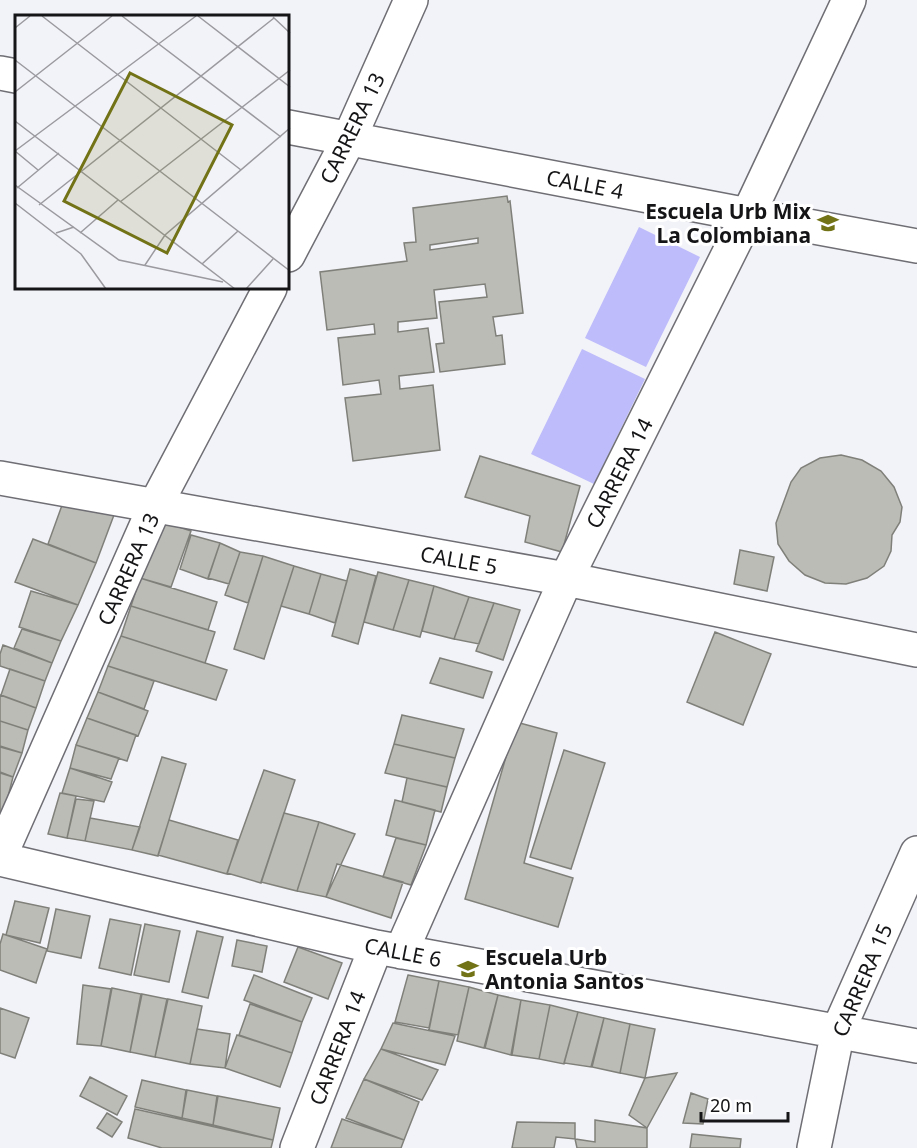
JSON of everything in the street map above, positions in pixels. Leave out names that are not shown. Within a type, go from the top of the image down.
[{"type":"street","name":"CARRERA 13","points":[[290,251],[349,139],[411,0]]},
{"type":"street","name":"CARRERA 14","points":[[297,1148],[388,949],[566,579],[748,215],[849,0]]},
{"type":"street","points":[[0,73],[15,76]]},
{"type":"street","name":"CALLE 4","points":[[290,127],[917,246]]},
{"type":"street","name":"CARRERA 13","points":[[0,857],[155,506],[269,290]]},
{"type":"street","name":"CALLE 5","points":[[0,478],[566,579],[917,650]]},
{"type":"street","name":"CARRERA 15","points":[[814,1148],[838,1031],[917,853]]},
{"type":"street","name":"CALLE 6","points":[[0,857],[388,949],[917,1046]]},
{"type":"shaded area","points":[[639,227],[700,257],[646,367],[585,338]]},
{"type":"shaded area","points":[[582,349],[645,379],[594,484],[531,454]]},
{"type":"building","points":[[507,196],[508,202],[510,201],[523,313],[493,317],[496,336],[502,335],[505,364],[440,372],[436,344],[444,343],[439,302],[487,297],[485,284],[434,290],[437,318],[398,322],[398,332],[428,328],[434,372],[399,376],[400,389],[433,385],[440,450],[353,461],[345,398],[381,394],[379,380],[343,385],[338,338],[375,334],[374,324],[327,330],[320,272],[407,261],[404,243],[416,242],[413,208]],"holes":[[[478,238],[478,243],[430,250],[430,245]]]},
{"type":"building","points":[[841,455],[862,460],[881,471],[894,487],[902,507],[900,522],[892,535],[891,551],[884,566],[867,578],[846,584],[825,583],[805,575],[789,561],[778,544],[776,523],[791,482],[801,468],[820,458]]},
{"type":"building","points":[[480,456],[580,486],[562,552],[525,542],[530,516],[465,497]]},
{"type":"building","points":[[65,497],[114,515],[96,563],[48,544]]},
{"type":"building","points":[[161,521],[191,531],[171,587],[140,578]]},
{"type":"building","points":[[191,535],[220,543],[208,579],[180,569]]},
{"type":"building","points":[[33,539],[96,563],[78,605],[15,582]]},
{"type":"building","points":[[220,543],[240,552],[229,584],[208,578]]},
{"type":"building","points":[[740,550],[774,557],[767,591],[734,584]]},
{"type":"building","points":[[240,552],[263,556],[248,603],[225,595]]},
{"type":"building","points":[[263,556],[294,566],[264,659],[234,649]]},
{"type":"building","points":[[294,566],[321,574],[309,614],[281,606]]},
{"type":"building","points":[[350,569],[376,576],[358,644],[332,636]]},
{"type":"building","points":[[378,572],[409,580],[393,630],[364,622]]},
{"type":"building","points":[[321,574],[347,581],[335,623],[309,614]]},
{"type":"building","points":[[140,578],[217,602],[208,630],[131,606]]},
{"type":"building","points":[[409,580],[434,586],[420,637],[393,630]]},
{"type":"building","points":[[434,586],[469,597],[454,639],[422,631]]},
{"type":"building","points":[[31,591],[78,605],[61,641],[19,627]]},
{"type":"building","points":[[469,597],[494,603],[479,644],[454,639]]},
{"type":"building","points":[[494,603],[520,610],[503,660],[476,651]]},
{"type":"building","points":[[131,606],[215,632],[205,663],[121,636]]},
{"type":"building","points":[[22,629],[61,641],[52,663],[14,648]]},
{"type":"building","points":[[715,632],[771,654],[743,725],[687,702]]},
{"type":"building","points":[[121,636],[227,670],[216,700],[108,666]]},
{"type":"building","points":[[3,645],[52,663],[45,681],[0,666]]},
{"type":"building","points":[[440,658],[492,672],[483,698],[430,683]]},
{"type":"building","points":[[108,666],[154,681],[144,709],[98,692]]},
{"type":"building","points":[[10,669],[45,681],[36,708],[1,695]]},
{"type":"building","points":[[98,692],[148,711],[138,736],[87,718]]},
{"type":"building","points":[[0,695],[36,708],[28,730],[0,721]]},
{"type":"building","points":[[402,715],[464,729],[455,758],[394,744]]},
{"type":"building","points":[[87,718],[136,735],[127,761],[76,745]]},
{"type":"building","points":[[0,721],[28,730],[22,753],[0,746]]},
{"type":"building","points":[[516,722],[557,733],[524,863],[573,878],[558,927],[465,899]]},
{"type":"building","points":[[394,744],[455,758],[447,787],[385,773]]},
{"type":"building","points":[[76,745],[119,758],[111,779],[70,768]]},
{"type":"building","points":[[0,747],[22,753],[13,777],[0,772]]},
{"type":"building","points":[[564,750],[605,763],[571,869],[530,857]]},
{"type":"building","points":[[162,757],[186,764],[158,856],[132,850]]},
{"type":"building","points":[[70,768],[112,782],[104,802],[62,793]]},
{"type":"building","points":[[264,770],[295,780],[261,883],[227,873]]},
{"type":"building","points":[[0,773],[13,777],[1,825],[0,825]]},
{"type":"building","points":[[407,778],[447,787],[441,812],[402,802]]},
{"type":"building","points":[[60,793],[76,796],[67,838],[48,834]]},
{"type":"building","points":[[76,799],[94,801],[85,841],[67,838]]},
{"type":"building","points":[[395,800],[435,810],[426,845],[386,835]]},
{"type":"building","points":[[284,813],[319,822],[297,891],[261,882]]},
{"type":"building","points":[[90,818],[140,827],[132,850],[85,841]]},
{"type":"building","points":[[169,820],[238,840],[227,874],[158,855]]},
{"type":"building","points":[[319,822],[355,834],[326,897],[297,891]]},
{"type":"building","points":[[396,838],[426,845],[411,885],[383,877]]},
{"type":"building","points":[[337,864],[403,882],[391,918],[326,897]]},
{"type":"building","points":[[15,901],[49,908],[40,943],[6,935]]},
{"type":"building","points":[[56,909],[90,916],[81,958],[47,951]]},
{"type":"building","points":[[110,919],[141,925],[131,975],[99,968]]},
{"type":"building","points":[[145,924],[180,931],[169,982],[134,975]]},
{"type":"building","points":[[197,931],[223,937],[208,998],[182,992]]},
{"type":"building","points":[[3,934],[47,949],[36,983],[0,970],[0,944]]},
{"type":"building","points":[[237,940],[267,946],[262,972],[232,966]]},
{"type":"building","points":[[298,947],[342,963],[328,999],[284,982]]},
{"type":"building","points":[[254,975],[312,998],[302,1022],[244,1000]]},
{"type":"building","points":[[408,975],[439,981],[429,1028],[395,1022]]},
{"type":"building","points":[[439,981],[469,987],[458,1035],[429,1030]]},
{"type":"building","points":[[83,985],[111,989],[101,1046],[77,1044]]},
{"type":"building","points":[[469,987],[498,995],[484,1048],[457,1041]]},
{"type":"building","points":[[112,988],[141,994],[130,1052],[101,1046]]},
{"type":"building","points":[[142,994],[167,999],[155,1057],[130,1052]]},
{"type":"building","points":[[498,995],[521,1000],[511,1055],[485,1048]]},
{"type":"building","points":[[168,999],[202,1006],[190,1064],[155,1057]]},
{"type":"building","points":[[521,1000],[550,1005],[539,1059],[512,1055]]},
{"type":"building","points":[[250,1004],[302,1022],[292,1053],[239,1035]]},
{"type":"building","points":[[550,1005],[578,1012],[564,1064],[539,1059]]},
{"type":"building","points":[[0,1008],[29,1018],[15,1058],[0,1053]]},
{"type":"building","points":[[578,1012],[604,1018],[591,1067],[564,1063]]},
{"type":"building","points":[[604,1018],[630,1024],[620,1073],[592,1067]]},
{"type":"building","points":[[393,1023],[455,1036],[445,1065],[381,1049]]},
{"type":"building","points":[[630,1024],[655,1029],[645,1078],[620,1073]]},
{"type":"building","points":[[197,1029],[230,1034],[225,1068],[190,1064]]},
{"type":"building","points":[[237,1035],[292,1053],[280,1087],[225,1068]]},
{"type":"building","points":[[381,1049],[438,1070],[422,1100],[364,1079]]},
{"type":"building","points":[[677,1073],[647,1128],[629,1115],[645,1078]]},
{"type":"building","points":[[90,1077],[127,1096],[117,1115],[80,1096]]},
{"type":"building","points":[[364,1079],[419,1102],[404,1140],[346,1118]]},
{"type":"building","points":[[142,1080],[186,1090],[182,1118],[135,1107]]},
{"type":"building","points":[[187,1090],[217,1096],[213,1125],[182,1118]]},
{"type":"building","points":[[691,1093],[708,1099],[703,1124],[683,1123]]},
{"type":"building","points":[[218,1096],[280,1108],[273,1140],[213,1125]]},
{"type":"building","points":[[135,1109],[273,1140],[271,1148],[162,1148],[128,1138]]},
{"type":"building","points":[[107,1113],[122,1122],[112,1137],[97,1128]]},
{"type":"building","points":[[342,1119],[404,1140],[401,1148],[331,1148]]},
{"type":"building","points":[[595,1120],[647,1128],[647,1148],[577,1148],[575,1139],[595,1142]]},
{"type":"building","points":[[517,1122],[575,1123],[575,1139],[556,1137],[554,1148],[512,1148]]},
{"type":"building","points":[[692,1134],[741,1139],[740,1148],[690,1148]]},
{"type":"place","name":"Escuela Urb Mix La Colombiana","points":[[828,223]]},
{"type":"place","name":"Escuela Urb Antonia Santos","points":[[468,969]]}]
